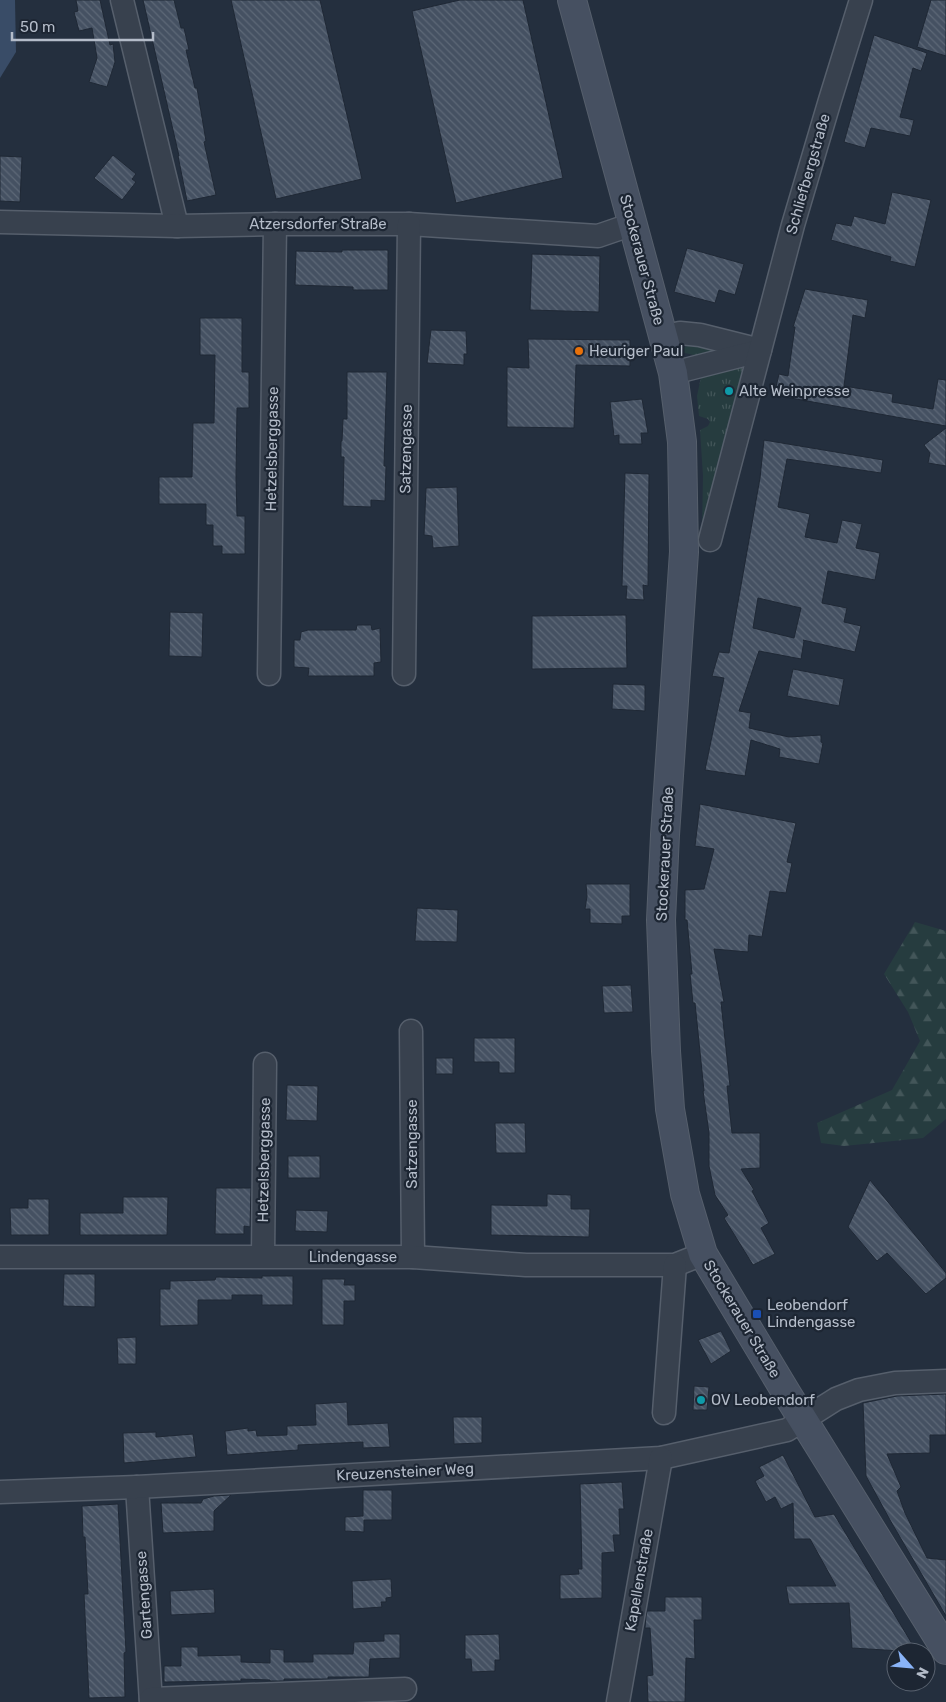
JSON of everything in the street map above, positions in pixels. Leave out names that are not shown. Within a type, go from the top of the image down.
[{"type":"street","points":[[122,0],[177,226]]},
{"type":"street","name":"Stockerauer Straße","points":[[572,0],[673,373],[682,442],[684,552],[661,920],[662,989],[670,1109],[684,1194],[703,1254],[803,1420],[946,1650]]},
{"type":"street","name":"Schliefbergstraße","points":[[710,540],[793,225],[862,0]]},
{"type":"street","name":"Atzersdorfer Straße","points":[[0,222],[177,226],[409,224],[598,236],[634,224]]},
{"type":"street","name":"Hetzelsberggasse","points":[[269,674],[276,224]]},
{"type":"street","name":"Satzengasse","points":[[404,674],[409,224]]},
{"type":"street","points":[[663,337],[680,333],[700,335],[760,350]]},
{"type":"street","points":[[673,373],[760,350]]},
{"type":"street","name":"Satzengasse","points":[[411,1031],[413,1258]]},
{"type":"street","name":"Hetzelsberggasse","points":[[263,1256],[265,1064]]},
{"type":"street","name":"Lindengasse","points":[[0,1257],[263,1256],[413,1258],[526,1265],[675,1265],[703,1254]]},
{"type":"street","points":[[664,1413],[675,1265]]},
{"type":"street","name":"Kreuzensteiner Weg","points":[[0,1492],[136,1487],[661,1458],[787,1430],[836,1399],[859,1390],[895,1383],[946,1382]]},
{"type":"street","name":"Kapellenstraße","points":[[618,1702],[661,1458]]},
{"type":"street","name":"Gartengasse","points":[[136,1487],[151,1701]]},
{"type":"street","points":[[151,1701],[405,1689]]},
{"type":"green space","points":[[697,344],[722,350],[698,356],[681,352],[680,348]]},
{"type":"green space","points":[[739,364],[745,366],[702,530],[703,476],[700,430],[708,426],[710,422],[708,419],[699,416],[697,396],[701,377]]},
{"type":"green space","points":[[915,922],[946,931],[946,1119],[923,1138],[844,1146],[821,1143],[817,1123],[892,1090],[920,1041],[908,1012],[884,974]]},
{"type":"water","points":[[0,0],[15,0],[16,52],[0,78]]},
{"type":"building","points":[[76,0],[100,0],[110,45],[113,44],[115,62],[107,87],[89,82],[97,58],[92,28],[79,31],[74,12],[78,11]]},
{"type":"building","points":[[143,0],[174,0],[181,28],[184,28],[189,50],[186,50],[195,88],[197,88],[206,141],[204,142],[216,195],[187,201],[179,156]]},
{"type":"building","points":[[231,0],[320,0],[362,179],[276,199]]},
{"type":"building","points":[[460,0],[523,0],[563,178],[456,203],[412,11]]},
{"type":"building","points":[[931,0],[946,0],[946,56],[917,47]]},
{"type":"building","points":[[874,35],[927,53],[921,71],[913,68],[900,117],[914,120],[910,136],[871,128],[865,148],[844,142]]},
{"type":"building","points":[[113,155],[136,174],[132,179],[136,182],[122,200],[94,178]]},
{"type":"building","points":[[0,156],[22,157],[20,202],[0,201]]},
{"type":"building","points":[[892,192],[931,200],[915,267],[890,261],[891,257],[831,240],[836,223],[851,226],[854,216],[885,224]]},
{"type":"building","points":[[687,248],[744,264],[735,295],[719,290],[715,303],[674,292]]},
{"type":"building","points":[[342,250],[388,250],[388,290],[353,290],[353,287],[295,285],[296,251],[342,252]]},
{"type":"building","points":[[532,254],[600,256],[599,312],[530,310]]},
{"type":"building","points":[[805,289],[868,300],[865,318],[853,315],[844,386],[893,394],[892,402],[933,409],[938,379],[946,380],[946,426],[774,395],[779,374],[788,376],[795,327],[793,327]]},
{"type":"building","points":[[200,318],[242,318],[242,372],[249,372],[249,408],[237,408],[236,477],[237,516],[245,516],[245,554],[222,554],[222,546],[213,546],[213,525],[206,525],[206,504],[159,504],[159,477],[192,477],[193,423],[214,423],[215,355],[200,355]]},
{"type":"building","points":[[431,330],[466,331],[467,354],[464,354],[464,365],[427,363]]},
{"type":"building","points":[[528,339],[630,340],[630,366],[576,365],[574,428],[507,427],[507,367],[529,368]]},
{"type":"building","points":[[347,372],[387,372],[384,466],[386,466],[385,501],[371,500],[371,507],[343,506],[344,457],[341,457],[341,441],[343,419],[347,419]]},
{"type":"building","points":[[642,399],[648,433],[641,433],[642,444],[619,444],[619,435],[614,436],[610,402]]},
{"type":"building","points":[[946,428],[946,466],[928,463],[930,453],[924,445]]},
{"type":"building","points":[[764,440],[883,460],[881,473],[787,459],[778,507],[810,514],[805,537],[837,543],[842,520],[862,524],[856,548],[880,553],[875,580],[828,571],[822,603],[847,608],[844,622],[861,626],[855,652],[803,640],[801,659],[759,651],[739,711],[751,713],[749,728],[789,737],[821,735],[821,742],[823,743],[819,764],[779,757],[780,749],[751,740],[745,776],[705,770],[724,678],[712,676],[719,652],[729,653],[760,478]],"holes":[[[758,598],[801,608],[794,638],[753,628]]]},
{"type":"building","points":[[625,473],[649,474],[648,586],[643,585],[644,600],[626,599],[627,586],[622,586]]},
{"type":"building","points":[[457,487],[459,546],[433,548],[432,536],[424,535],[426,488]]},
{"type":"building","points":[[170,612],[203,613],[202,657],[169,656]]},
{"type":"building","points":[[626,615],[627,668],[532,669],[532,616]]},
{"type":"building","points":[[357,625],[371,625],[372,630],[380,628],[381,662],[374,663],[374,676],[308,676],[309,668],[294,667],[294,640],[300,640],[301,632],[308,630],[356,630]]},
{"type":"building","points":[[793,669],[844,679],[839,706],[787,696]]},
{"type":"building","points":[[613,684],[645,685],[645,711],[612,709]]},
{"type":"building","points":[[700,804],[796,823],[787,862],[792,863],[786,893],[770,891],[762,937],[749,935],[748,952],[714,949],[724,1002],[721,1002],[730,1086],[727,1086],[732,1133],[760,1133],[760,1168],[741,1169],[754,1190],[752,1191],[769,1223],[761,1228],[775,1254],[753,1265],[724,1218],[728,1215],[715,1195],[709,1166],[709,1133],[695,1003],[693,1003],[690,974],[692,974],[687,920],[685,920],[685,890],[704,889],[714,849],[695,846]]},
{"type":"building","points":[[586,884],[630,884],[630,916],[622,916],[622,924],[590,923],[590,909],[585,909]]},
{"type":"building","points":[[417,908],[458,910],[457,942],[415,941]]},
{"type":"building","points":[[631,985],[633,1012],[604,1013],[602,986]]},
{"type":"building","points":[[474,1038],[515,1038],[515,1073],[499,1073],[499,1062],[474,1062]]},
{"type":"building","points":[[436,1058],[453,1058],[453,1074],[436,1074]]},
{"type":"building","points":[[287,1085],[318,1086],[317,1121],[286,1120]]},
{"type":"building","points":[[495,1123],[525,1123],[526,1153],[496,1153]]},
{"type":"building","points":[[288,1156],[320,1156],[320,1178],[288,1178]]},
{"type":"building","points":[[870,1180],[946,1273],[946,1278],[926,1294],[887,1253],[877,1261],[848,1227]]},
{"type":"building","points":[[216,1188],[251,1188],[250,1227],[244,1226],[244,1234],[215,1234]]},
{"type":"building","points":[[547,1194],[571,1195],[571,1209],[590,1209],[589,1237],[491,1235],[491,1205],[547,1206]]},
{"type":"building","points":[[123,1197],[168,1197],[167,1235],[80,1235],[80,1213],[123,1213]]},
{"type":"building","points":[[28,1199],[49,1199],[49,1235],[11,1235],[10,1208],[28,1208]]},
{"type":"building","points":[[296,1210],[328,1211],[327,1232],[295,1231]]},
{"type":"building","points":[[64,1274],[95,1274],[95,1307],[63,1306]]},
{"type":"building","points":[[262,1276],[293,1276],[293,1305],[262,1305],[262,1295],[232,1295],[232,1300],[198,1300],[198,1325],[160,1326],[160,1289],[170,1289],[170,1281],[215,1280],[216,1277],[262,1278]]},
{"type":"building","points":[[322,1279],[345,1279],[344,1285],[355,1285],[355,1301],[344,1301],[344,1325],[322,1325]]},
{"type":"building","points":[[721,1331],[731,1351],[711,1364],[698,1340]]},
{"type":"building","points":[[136,1337],[136,1364],[118,1364],[117,1338]]},
{"type":"building","name":"OV Leobendorf","points":[[694,1386],[709,1387],[707,1410],[693,1410]]},
{"type":"building","points":[[946,1394],[946,1435],[930,1435],[930,1453],[887,1454],[901,1487],[897,1491],[905,1513],[927,1558],[946,1560],[946,1616],[866,1476],[863,1403],[897,1396]]},
{"type":"building","points":[[347,1402],[348,1425],[388,1423],[390,1447],[363,1448],[363,1442],[298,1445],[298,1450],[227,1455],[225,1431],[248,1428],[248,1431],[256,1430],[257,1436],[287,1435],[287,1426],[316,1425],[315,1404]]},
{"type":"building","points":[[453,1417],[482,1417],[482,1443],[454,1444]]},
{"type":"building","points":[[156,1432],[156,1437],[193,1434],[196,1457],[124,1463],[123,1433]]},
{"type":"building","points":[[783,1455],[815,1517],[834,1514],[911,1642],[886,1642],[886,1650],[852,1648],[849,1603],[789,1604],[786,1586],[836,1586],[810,1539],[794,1539],[793,1503],[781,1509],[775,1497],[766,1502],[755,1481],[764,1476],[759,1467]]},
{"type":"building","points":[[622,1482],[624,1509],[619,1509],[620,1535],[613,1535],[615,1552],[602,1553],[602,1598],[560,1599],[560,1575],[579,1574],[578,1569],[582,1569],[580,1484]]},
{"type":"building","points":[[363,1490],[392,1490],[392,1520],[364,1520],[364,1532],[345,1531],[345,1517],[363,1516]]},
{"type":"building","points":[[231,1495],[214,1511],[214,1531],[163,1533],[161,1503],[201,1503],[203,1499],[214,1496]]},
{"type":"building","points":[[118,1504],[126,1652],[124,1653],[125,1697],[89,1698],[84,1594],[88,1594],[82,1506]]},
{"type":"building","points":[[391,1579],[392,1597],[386,1598],[386,1602],[381,1602],[382,1607],[353,1609],[352,1581]]},
{"type":"building","points":[[214,1589],[215,1613],[171,1615],[170,1591]]},
{"type":"building","points":[[665,1597],[702,1597],[702,1620],[694,1620],[695,1659],[686,1658],[685,1702],[648,1702],[647,1676],[653,1675],[650,1628],[645,1628],[646,1616],[647,1611],[665,1611]]},
{"type":"building","points":[[384,1634],[400,1634],[400,1658],[370,1659],[369,1677],[284,1679],[284,1681],[241,1679],[241,1681],[164,1682],[164,1666],[181,1666],[181,1647],[198,1647],[198,1656],[241,1655],[241,1662],[270,1663],[270,1649],[284,1650],[284,1662],[313,1662],[313,1654],[353,1654],[354,1642],[384,1641]]},
{"type":"building","points":[[499,1634],[500,1660],[495,1660],[495,1671],[472,1672],[471,1659],[465,1659],[465,1635]]},
{"type":"place","name":"Heuriger Paul","points":[[579,351]]},
{"type":"place","name":"Alte Weinpresse","points":[[729,391]]},
{"type":"place","name":"Leobendorf Lindengasse","points":[[757,1314]]},
{"type":"place","name":"OV Leobendorf","points":[[701,1400]]}]
